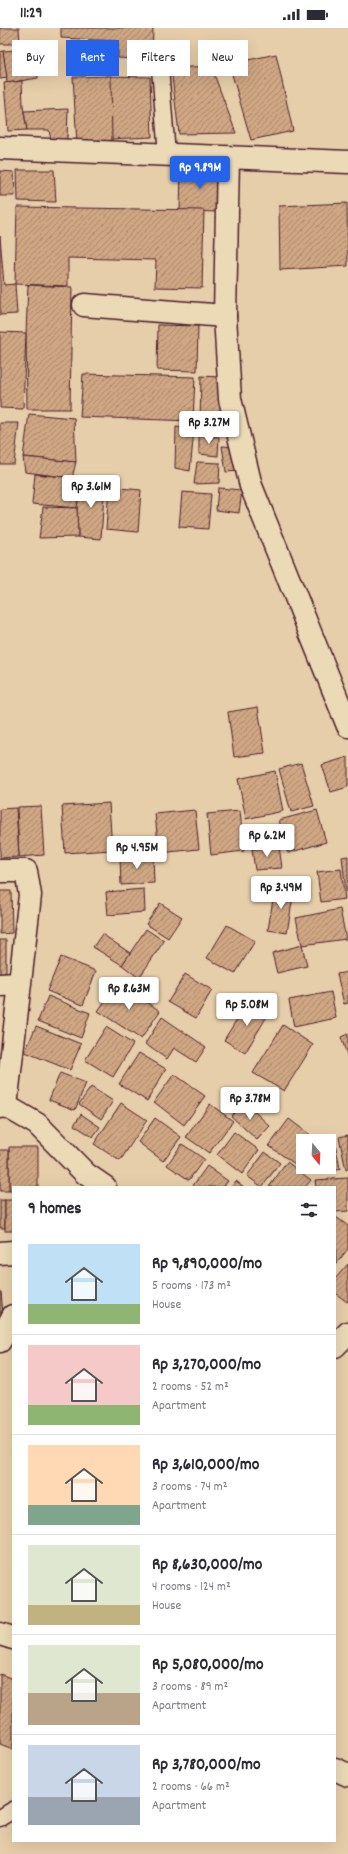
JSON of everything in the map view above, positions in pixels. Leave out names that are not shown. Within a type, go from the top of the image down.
[{"type":"street","points":[[0,148],[348,162]]},
{"type":"street","points":[[228,158],[225,316],[230,399],[251,486],[348,726]]},
{"type":"street","points":[[84,305],[225,316]]},
{"type":"street","points":[[0,871],[26,871],[30,895],[10,985],[3,1106],[37,1124],[83,1180],[102,1186]]},
{"type":"street","points":[[0,1252],[12,1252]]},
{"type":"street","points":[[0,1341],[12,1318]]},
{"type":"street","points":[[336,1345],[348,1333]]},
{"type":"street","points":[[0,1634],[12,1638]]},
{"type":"street","points":[[336,1769],[348,1775]]},
{"type":"lane","points":[[161,76],[166,155]]},
{"type":"lane","points":[[0,1818],[12,1811]]},
{"type":"building","points":[[0,28],[19,28],[20,40],[12,40],[12,44],[0,44]]},
{"type":"building","points":[[61,28],[153,28],[153,40],[127,40],[127,59],[119,58],[119,40],[61,38]]},
{"type":"building","points":[[12,50],[12,76],[38,76],[38,78],[7,83],[3,51]]},
{"type":"building","points":[[3,51],[7,78],[0,79],[0,52]]},
{"type":"building","points":[[276,54],[293,131],[251,140],[232,76],[248,76],[248,60]]},
{"type":"building","points":[[190,67],[198,67],[198,76],[215,76],[236,133],[179,134],[172,76],[190,76]]},
{"type":"building","points":[[105,76],[150,77],[152,137],[109,139]]},
{"type":"building","points":[[111,76],[112,144],[77,144],[73,77]]},
{"type":"building","points":[[22,81],[23,106],[27,130],[8,131],[4,83]]},
{"type":"building","points":[[68,109],[67,139],[51,140],[49,130],[27,130],[24,111]]},
{"type":"building","points":[[181,169],[219,170],[218,212],[180,211]]},
{"type":"building","points":[[17,170],[54,170],[56,202],[18,201]]},
{"type":"building","points":[[0,171],[14,172],[15,196],[0,196]]},
{"type":"building","points":[[347,203],[348,266],[280,270],[279,206]]},
{"type":"building","points":[[17,207],[204,210],[202,288],[155,287],[156,260],[68,258],[68,286],[15,284]]},
{"type":"building","points":[[0,236],[4,285],[15,284],[17,314],[0,315]]},
{"type":"building","points":[[28,285],[72,287],[70,409],[27,409],[26,333]]},
{"type":"building","points":[[158,325],[198,326],[197,371],[157,370]]},
{"type":"building","points":[[0,332],[26,333],[23,409],[0,408]]},
{"type":"building","points":[[83,374],[195,377],[193,421],[80,417]]},
{"type":"building","points":[[201,376],[221,377],[233,432],[200,426]]},
{"type":"building","points":[[29,414],[74,418],[76,462],[23,457]]},
{"type":"building","points":[[0,423],[19,423],[14,464],[0,464]]},
{"type":"building","points":[[176,427],[194,430],[190,471],[175,468]]},
{"type":"building","points":[[199,435],[219,437],[218,456],[199,454]]},
{"type":"building","points":[[222,446],[237,447],[240,471],[226,472]]},
{"type":"building","points":[[23,457],[76,462],[72,478],[25,472]]},
{"type":"building","points":[[197,462],[220,463],[219,483],[194,484]]},
{"type":"building","points":[[35,474],[81,479],[77,508],[32,504]]},
{"type":"building","points":[[81,479],[105,480],[101,539],[78,537],[77,508]]},
{"type":"building","points":[[109,487],[141,490],[138,532],[106,529]]},
{"type":"building","points":[[218,488],[242,490],[239,513],[216,510]]},
{"type":"building","points":[[182,492],[211,494],[208,529],[179,527]]},
{"type":"building","points":[[43,507],[77,508],[78,537],[39,538]]},
{"type":"building","points":[[258,707],[265,753],[234,757],[228,712]]},
{"type":"building","points":[[348,757],[348,787],[331,792],[322,765]]},
{"type":"building","points":[[301,763],[314,806],[291,812],[279,769]]},
{"type":"building","points":[[275,771],[283,811],[246,819],[238,779]]},
{"type":"building","points":[[109,803],[112,850],[65,853],[62,806]]},
{"type":"building","points":[[41,806],[44,855],[19,857],[17,807]]},
{"type":"building","points":[[16,808],[19,857],[0,858],[0,809]]},
{"type":"building","points":[[195,810],[199,849],[159,853],[155,814]]},
{"type":"building","points":[[317,810],[326,842],[288,853],[279,820]]},
{"type":"building","points":[[240,811],[244,851],[211,855],[207,814]]},
{"type":"building","points":[[279,846],[282,868],[255,870],[252,849]]},
{"type":"building","points":[[153,855],[154,883],[121,885],[120,857]]},
{"type":"building","points":[[348,856],[348,892],[346,892],[342,857]]},
{"type":"building","points":[[341,869],[345,899],[321,902],[317,872]]},
{"type":"building","points":[[275,887],[294,890],[287,933],[268,930]]},
{"type":"building","points":[[144,889],[145,912],[108,915],[106,892]]},
{"type":"building","points":[[0,891],[11,891],[12,933],[0,934]]},
{"type":"building","points":[[160,903],[182,917],[168,938],[146,924]]},
{"type":"building","points":[[340,909],[346,939],[302,945],[296,918]]},
{"type":"building","points":[[227,925],[255,941],[235,974],[207,958]]},
{"type":"building","points":[[146,929],[164,941],[139,978],[122,965]]},
{"type":"building","points":[[102,934],[130,953],[122,965],[93,947]]},
{"type":"building","points":[[0,940],[6,940],[6,974],[0,974]]},
{"type":"building","points":[[302,945],[307,966],[277,973],[272,953]]},
{"type":"building","points":[[61,957],[96,971],[83,1005],[47,991]]},
{"type":"building","points":[[348,972],[348,1003],[344,1004],[337,974]]},
{"type":"building","points":[[185,974],[212,990],[196,1018],[168,1002]]},
{"type":"building","points":[[118,982],[160,1011],[141,1039],[98,1011]]},
{"type":"building","points":[[331,992],[336,1018],[294,1027],[289,1000]]},
{"type":"building","points":[[48,996],[90,1013],[81,1038],[38,1021]]},
{"type":"building","points":[[249,1000],[269,1013],[245,1053],[224,1040]]},
{"type":"building","points":[[162,1017],[206,1047],[196,1062],[174,1048],[167,1059],[145,1044]]},
{"type":"building","points":[[283,1025],[313,1045],[284,1091],[253,1073]]},
{"type":"building","points":[[36,1026],[81,1044],[70,1070],[25,1052]]},
{"type":"building","points":[[106,1027],[133,1044],[113,1077],[85,1060]]},
{"type":"building","points":[[348,1034],[348,1058],[341,1037]]},
{"type":"building","points":[[139,1053],[166,1069],[147,1101],[119,1084]]},
{"type":"building","points":[[60,1073],[86,1083],[75,1110],[49,1100]]},
{"type":"building","points":[[174,1074],[205,1096],[184,1125],[154,1102]]},
{"type":"building","points":[[91,1087],[113,1101],[101,1119],[79,1104]]},
{"type":"building","points":[[244,1102],[270,1126],[257,1140],[231,1116]]},
{"type":"building","points":[[121,1103],[147,1120],[120,1161],[94,1144]]},
{"type":"building","points":[[210,1104],[233,1121],[209,1153],[186,1137]]},
{"type":"building","points":[[81,1114],[100,1127],[93,1137],[74,1125]]},
{"type":"building","points":[[155,1118],[181,1137],[163,1161],[138,1142]]},
{"type":"building","points":[[289,1119],[309,1134],[296,1134],[296,1165],[269,1146]]},
{"type":"building","points":[[234,1132],[259,1150],[242,1174],[217,1155]]},
{"type":"building","points":[[348,1135],[348,1169],[346,1170],[339,1137]]},
{"type":"building","points":[[182,1144],[204,1159],[189,1180],[167,1165]]},
{"type":"building","points":[[9,1147],[38,1147],[38,1186],[12,1186],[12,1191],[9,1191]]},
{"type":"building","points":[[336,1148],[340,1169],[336,1170]]},
{"type":"building","points":[[0,1150],[9,1150],[9,1191],[0,1191]]},
{"type":"building","points":[[265,1152],[280,1163],[263,1186],[247,1176]]},
{"type":"building","points":[[287,1162],[296,1169],[296,1174],[303,1174],[311,1180],[306,1186],[270,1186]]},
{"type":"building","points":[[207,1166],[228,1181],[224,1186],[193,1186]]},
{"type":"building","points":[[348,1178],[348,1211],[336,1212],[336,1186],[316,1186],[315,1180]]},
{"type":"building","points":[[236,1181],[243,1186],[232,1186]]},
{"type":"building","points":[[0,1200],[5,1200],[5,1228],[0,1228]]},
{"type":"building","points":[[5,1200],[12,1200],[12,1231],[5,1231]]},
{"type":"building","points":[[336,1217],[348,1226],[348,1249],[336,1264]]},
{"type":"building","points":[[348,1264],[347,1302],[336,1294],[336,1278]]},
{"type":"building","points":[[1,1291],[3,1315],[0,1315]]},
{"type":"building","points":[[0,1674],[12,1679],[12,1749],[0,1744]]}]
